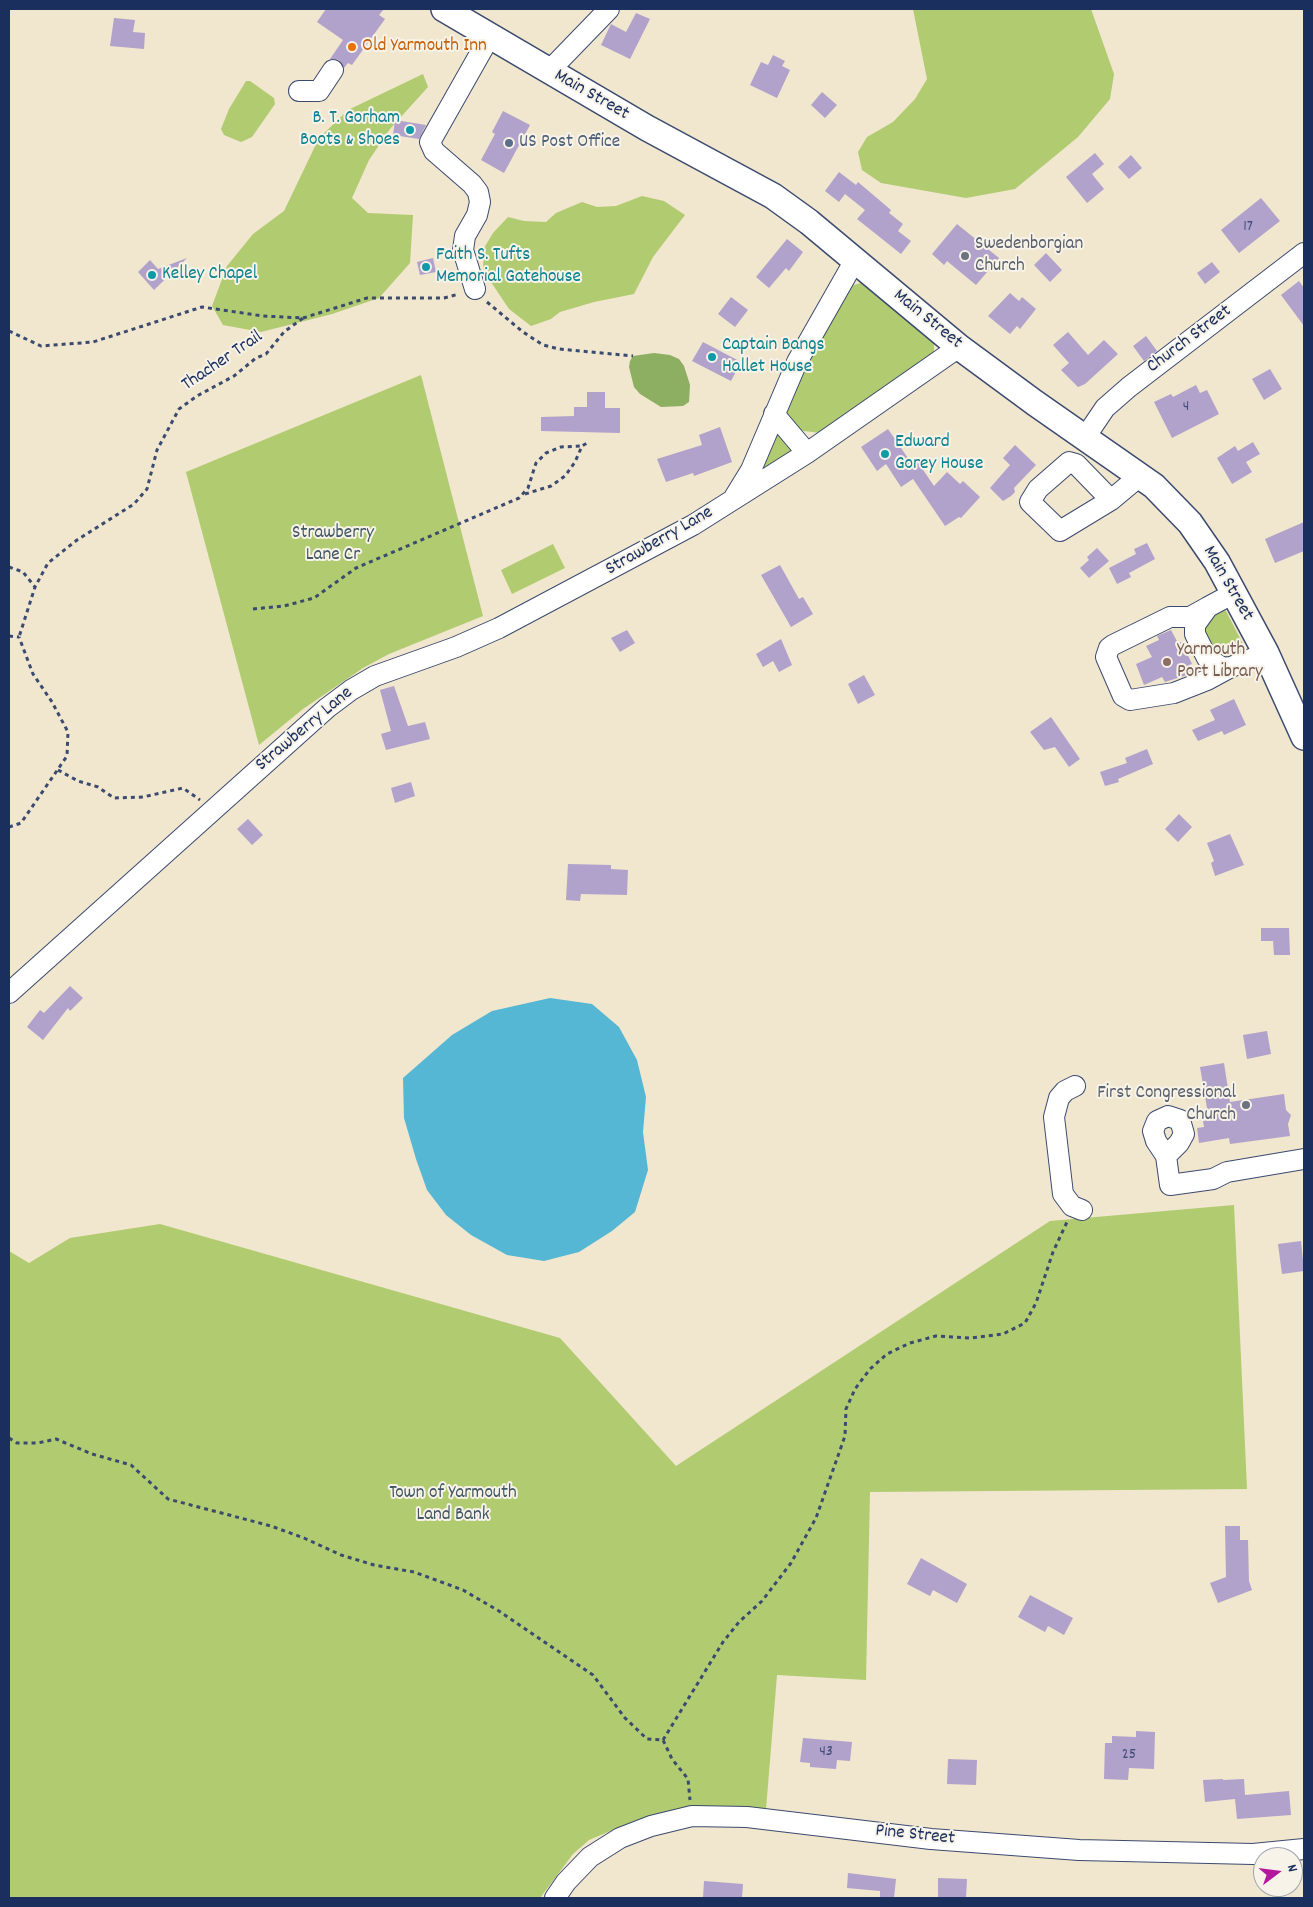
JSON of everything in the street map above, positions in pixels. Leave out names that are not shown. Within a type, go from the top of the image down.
[{"type":"main road","name":"Main Street","points":[[444,9],[647,128],[773,196],[809,222],[959,347],[1035,403],[1141,475],[1168,498],[1190,523],[1234,593],[1266,653],[1304,737]]},
{"type":"street","points":[[549,71],[609,9]]},
{"type":"street","points":[[475,289],[463,250],[465,236],[477,215],[480,202],[478,192],[472,184],[434,151],[430,142],[490,36]]},
{"type":"street","points":[[299,91],[318,91],[333,70]]},
{"type":"street","name":"Church Street","points":[[1086,436],[1105,408],[1128,387],[1304,253]]},
{"type":"street","name":"Strawberry Lane","points":[[730,501],[748,476],[797,362],[855,260]]},
{"type":"street","name":"Strawberry Lane","points":[[9,993],[327,708],[363,682],[456,647],[499,628],[605,574],[693,525],[807,453],[959,347]]},
{"type":"street","points":[[774,414],[807,453]]},
{"type":"street","points":[[1111,500],[1141,475]]},
{"type":"street","points":[[1234,593],[1190,617],[1170,617],[1109,648],[1106,657],[1123,696],[1130,700],[1174,693],[1207,680],[1230,667],[1266,653]]},
{"type":"street","points":[[1208,607],[1195,625],[1195,634],[1207,658],[1217,666],[1230,667]]},
{"type":"street","points":[[1075,1086],[1065,1091],[1059,1098],[1054,1117],[1063,1194],[1072,1206],[1082,1210]]},
{"type":"street","points":[[1166,1156],[1170,1185],[1213,1179],[1227,1172],[1304,1159]]},
{"type":"street","name":"Pine Street","points":[[555,1898],[566,1882],[590,1857],[620,1838],[651,1826],[692,1816],[747,1818],[931,1839],[1079,1850],[1253,1854],[1304,1849]]},
{"type":"path","points":[[303,318],[367,298],[444,298],[475,289],[489,305],[543,345],[559,349],[633,356]]},
{"type":"path","name":"Thacher Trail","points":[[9,331],[41,346],[93,342],[202,308],[263,316],[303,318]]},
{"type":"path","name":"Thacher Trail","points":[[19,637],[35,587],[48,563],[77,540],[134,504],[148,489],[157,450],[179,409],[266,354],[284,332],[303,318]]},
{"type":"path","points":[[525,494],[534,469],[546,452],[562,447],[582,446],[589,442]]},
{"type":"path","points":[[253,609],[284,606],[314,598],[356,568],[525,494],[551,486],[566,476],[582,446]]},
{"type":"path","points":[[9,567],[23,572],[35,587]]},
{"type":"path","points":[[9,636],[19,637],[33,674],[52,702],[68,732],[67,756],[21,823],[9,827]]},
{"type":"path","points":[[58,770],[78,781],[98,786],[114,798],[143,797],[183,788],[195,794],[210,811]]},
{"type":"path","points":[[663,1740],[723,1642],[739,1622],[762,1601],[792,1563],[816,1518],[823,1500],[845,1436],[846,1409],[855,1389],[870,1369],[887,1354],[910,1343],[936,1336],[970,1338],[1003,1334],[1025,1324],[1036,1303],[1064,1225],[1082,1210]]},
{"type":"path","points":[[9,1438],[17,1442],[38,1443],[56,1439],[92,1454],[131,1464],[168,1499],[271,1526],[304,1538],[341,1555],[374,1565],[414,1572],[462,1590],[500,1611],[593,1675],[625,1718],[647,1739],[663,1740]]},
{"type":"path","points":[[663,1740],[672,1759],[688,1780],[692,1816]]},
{"type":"green space","points":[[913,9],[1091,9],[1114,74],[1110,99],[1078,137],[1015,189],[966,198],[881,183],[862,170],[858,152],[867,137],[893,122],[915,99],[927,79]]},
{"type":"green space","points":[[423,74],[428,87],[390,129],[369,160],[352,198],[368,213],[413,215],[410,263],[379,298],[332,314],[261,332],[223,325],[212,306],[227,266],[253,234],[284,211],[319,138],[348,110]]},
{"type":"green space","points":[[246,81],[250,81],[274,98],[275,104],[252,137],[241,142],[224,135],[221,129],[229,109]]},
{"type":"green space","points":[[642,196],[664,201],[685,215],[653,257],[634,294],[594,302],[560,312],[551,319],[531,326],[509,309],[483,270],[484,248],[493,233],[508,217],[524,221],[546,222],[556,213],[582,202],[597,207],[616,206]]},
{"type":"green space","points":[[864,282],[934,341],[934,353],[822,433],[798,429],[787,415],[787,397],[851,286]]},
{"type":"green space","points":[[654,353],[670,355],[679,359],[684,366],[690,385],[689,402],[683,406],[661,407],[640,394],[634,387],[629,367],[630,361],[633,356]]},
{"type":"green space","name":"Strawberry Lane Cr","points":[[421,375],[483,616],[389,654],[363,668],[303,709],[259,745],[186,472]]},
{"type":"green space","points":[[774,430],[797,448],[759,475]]},
{"type":"green space","points":[[553,544],[565,568],[512,594],[501,570]]},
{"type":"green space","points":[[1225,609],[1246,650],[1228,659],[1213,654],[1201,629],[1205,620]]},
{"type":"green space","name":"Town of Yarmouth Land Bank","points":[[1234,1205],[1247,1489],[870,1492],[866,1680],[777,1675],[766,1809],[662,1813],[634,1821],[589,1840],[573,1854],[540,1898],[9,1898],[9,1251],[29,1263],[70,1238],[160,1224],[560,1338],[676,1466],[1050,1221]]},
{"type":"water","points":[[550,998],[592,1004],[619,1027],[637,1060],[646,1097],[643,1132],[648,1170],[635,1212],[612,1231],[579,1252],[544,1261],[507,1255],[471,1235],[446,1215],[427,1190],[416,1159],[404,1118],[403,1078],[452,1035],[492,1011]]},
{"type":"building","name":"Old Yarmouth Inn","points":[[326,9],[384,9],[379,15],[385,19],[352,65],[348,63],[344,68],[339,60],[330,59],[343,40],[317,22]]},
{"type":"building","points":[[636,13],[650,19],[630,59],[601,45],[611,24],[626,32]]},
{"type":"building","points":[[114,18],[135,20],[133,32],[145,33],[144,49],[110,46]]},
{"type":"building","points":[[773,55],[785,61],[782,66],[790,70],[777,98],[750,85],[761,62],[768,65]]},
{"type":"building","points":[[822,92],[837,105],[825,118],[811,105]]},
{"type":"building","name":"US Post Office","points":[[503,111],[530,125],[504,173],[481,160],[495,134],[492,132]]},
{"type":"building","name":"B. T. Gorham Boots & Shoes","points":[[395,120],[426,125],[419,139],[393,135]]},
{"type":"building","points":[[1095,153],[1104,164],[1092,174],[1104,189],[1087,203],[1066,177]]},
{"type":"building","points":[[1131,155],[1142,168],[1129,179],[1118,167]]},
{"type":"building","points":[[839,172],[856,185],[858,182],[891,210],[889,213],[903,224],[898,231],[911,241],[901,254],[857,219],[865,210],[845,194],[839,202],[825,191]]},
{"type":"building","points":[[1261,198],[1280,221],[1239,253],[1221,230]]},
{"type":"building","name":"Swedenborgian Church","points":[[957,224],[999,258],[976,285],[947,261],[944,265],[932,254]]},
{"type":"building","points":[[787,239],[803,252],[789,271],[786,268],[769,288],[756,277]]},
{"type":"building","points":[[1046,253],[1062,270],[1050,282],[1034,265]]},
{"type":"building","name":"Kelley Chapel","points":[[187,258],[154,290],[138,272],[150,260],[158,269]]},
{"type":"building","name":"Faith S. Tufts Memorial Gatehouse","points":[[433,258],[436,272],[420,275],[417,262]]},
{"type":"building","points":[[1212,262],[1220,272],[1205,284],[1197,273]]},
{"type":"building","points":[[1299,281],[1304,288],[1304,326],[1281,295]]},
{"type":"building","points":[[1010,293],[1019,301],[1022,297],[1036,309],[1020,329],[1017,326],[1010,334],[988,316]]},
{"type":"building","points":[[731,297],[748,310],[735,327],[718,314]]},
{"type":"building","points":[[1068,332],[1088,355],[1104,340],[1118,354],[1085,384],[1078,387],[1061,370],[1069,363],[1053,345]]},
{"type":"building","points":[[1146,336],[1157,351],[1144,361],[1133,346]]},
{"type":"building","name":"Captain Bangs Hallet House","points":[[703,342],[741,362],[731,381],[692,361]]},
{"type":"building","points":[[1270,369],[1282,389],[1264,400],[1252,379]]},
{"type":"building","points":[[1196,385],[1200,393],[1207,390],[1219,414],[1172,438],[1154,402],[1171,394],[1173,397]]},
{"type":"building","points":[[587,392],[605,392],[605,408],[620,408],[620,433],[541,431],[541,417],[574,416],[574,407],[587,407]]},
{"type":"building","points":[[720,427],[732,462],[694,476],[693,473],[666,482],[657,459],[702,445],[699,435]]},
{"type":"building","points":[[888,429],[912,464],[917,461],[934,486],[947,472],[960,484],[963,481],[980,497],[961,518],[959,517],[945,526],[913,479],[901,487],[886,464],[877,471],[861,447]]},
{"type":"building","points":[[1253,442],[1260,454],[1246,462],[1252,472],[1232,484],[1217,458],[1235,446],[1238,451]]},
{"type":"building","points":[[1015,445],[1036,465],[1014,488],[1015,492],[1003,501],[990,488],[1010,465],[1003,458]]},
{"type":"building","points":[[1304,522],[1304,551],[1275,563],[1265,539]]},
{"type":"building","points":[[1147,543],[1155,559],[1129,573],[1131,577],[1117,584],[1109,568],[1136,554],[1134,549]]},
{"type":"building","points":[[1097,548],[1109,561],[1089,578],[1080,568],[1089,560],[1087,557]]},
{"type":"building","points":[[780,565],[799,599],[803,597],[813,614],[791,627],[761,575]]},
{"type":"building","points":[[627,630],[635,643],[620,652],[611,638]]},
{"type":"building","points":[[1171,630],[1178,643],[1181,642],[1184,647],[1192,664],[1189,665],[1193,673],[1165,682],[1162,677],[1144,685],[1136,664],[1152,657],[1146,646],[1159,640],[1157,636]]},
{"type":"building","points":[[781,639],[792,665],[779,672],[773,661],[763,667],[756,654]]},
{"type":"building","points":[[864,675],[875,695],[858,704],[848,684]]},
{"type":"building","points":[[394,686],[408,726],[425,722],[430,739],[386,750],[381,734],[391,731],[380,690]]},
{"type":"building","points":[[1234,699],[1246,725],[1224,735],[1222,731],[1198,741],[1192,730],[1215,720],[1210,710]]},
{"type":"building","points":[[1051,717],[1080,759],[1069,767],[1055,747],[1044,750],[1030,732]]},
{"type":"building","points":[[1147,749],[1153,764],[1118,779],[1119,782],[1105,786],[1100,772],[1127,763],[1125,758]]},
{"type":"building","points":[[411,782],[415,796],[395,803],[391,788]]},
{"type":"building","points":[[1179,814],[1192,827],[1178,842],[1165,829]]},
{"type":"building","points":[[248,819],[263,835],[252,845],[237,829]]},
{"type":"building","points":[[1230,834],[1244,865],[1215,876],[1211,863],[1214,861],[1207,843]]},
{"type":"building","points":[[568,864],[611,865],[611,869],[628,870],[627,895],[581,894],[580,901],[566,900]]},
{"type":"building","points":[[1261,928],[1289,928],[1290,955],[1274,955],[1273,941],[1261,941]]},
{"type":"building","points":[[70,986],[83,998],[70,1011],[68,1008],[43,1040],[27,1027],[40,1010],[44,1013]]},
{"type":"building","points":[[1267,1031],[1271,1054],[1247,1059],[1243,1035]]},
{"type":"building","name":"First Congressional Church","points":[[1224,1063],[1230,1102],[1284,1094],[1286,1110],[1291,1115],[1288,1124],[1290,1136],[1230,1144],[1229,1138],[1199,1143],[1197,1128],[1204,1127],[1203,1121],[1209,1120],[1200,1067]]},
{"type":"building","points":[[1301,1241],[1304,1271],[1282,1274],[1278,1244]]},
{"type":"building","points":[[1225,1526],[1240,1526],[1240,1540],[1248,1540],[1249,1581],[1252,1590],[1218,1603],[1210,1583],[1226,1577]]},
{"type":"building","points":[[921,1558],[967,1584],[957,1603],[933,1590],[930,1596],[907,1584]]},
{"type":"building","points":[[1030,1595],[1073,1618],[1064,1635],[1048,1626],[1045,1632],[1018,1617]]},
{"type":"building","points":[[1136,1731],[1155,1732],[1154,1769],[1129,1768],[1128,1780],[1104,1779],[1105,1743],[1112,1743],[1112,1736],[1136,1737]]},
{"type":"building","points":[[803,1738],[852,1742],[850,1761],[837,1760],[836,1769],[810,1767],[810,1763],[800,1762]]},
{"type":"building","points":[[948,1759],[977,1760],[976,1785],[947,1784]]},
{"type":"building","points":[[1244,1779],[1245,1795],[1289,1791],[1291,1815],[1237,1819],[1235,1799],[1205,1802],[1203,1780]]},
{"type":"building","points":[[848,1873],[896,1879],[894,1898],[880,1898],[880,1891],[847,1888]]},
{"type":"building","points":[[938,1878],[967,1879],[966,1898],[938,1898]]},
{"type":"building","points":[[704,1881],[743,1884],[742,1898],[703,1898]]},
{"type":"place","name":"Old Yarmouth Inn","points":[[352,47]]},
{"type":"place","name":"B. T. Gorham Boots & Shoes","points":[[410,130]]},
{"type":"place","name":"US Post Office","points":[[509,143]]},
{"type":"place","name":"Swedenborgian Church","points":[[965,256]]},
{"type":"place","name":"Faith S. Tufts Memorial Gatehouse","points":[[426,267]]},
{"type":"place","name":"Kelley Chapel","points":[[152,275]]},
{"type":"place","name":"Captain Bangs Hallet House","points":[[712,357]]},
{"type":"place","name":"Edward Gorey House","points":[[885,454]]},
{"type":"place","name":"Yarmouth Port Library","points":[[1167,662]]},
{"type":"place","name":"First Congressional Church","points":[[1246,1105]]}]
